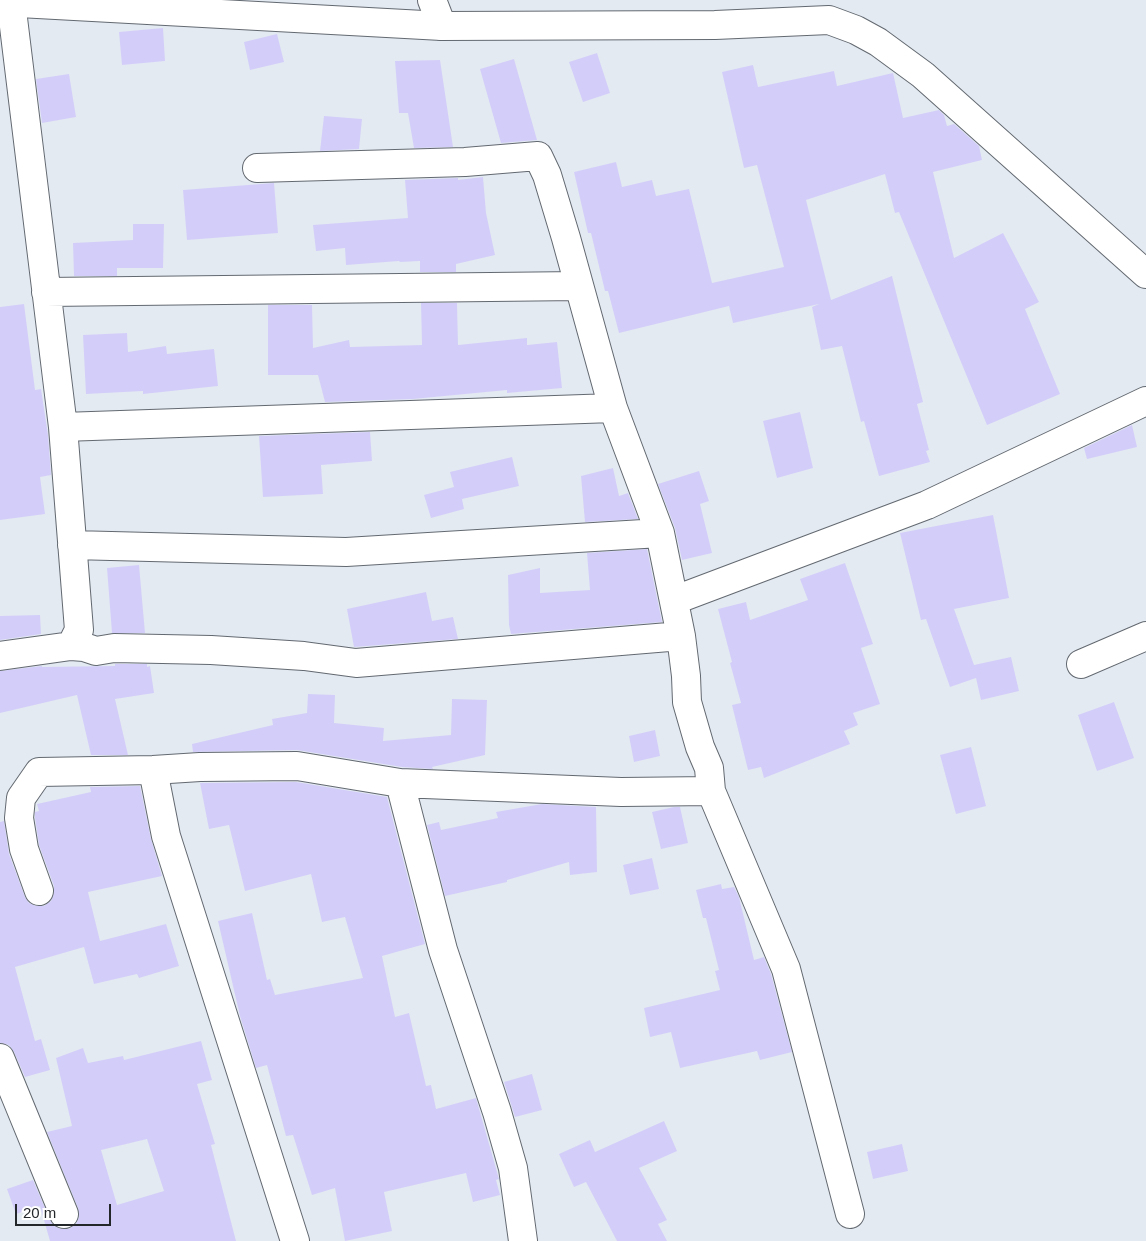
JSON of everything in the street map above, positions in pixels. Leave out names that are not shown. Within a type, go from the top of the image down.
[{"type":"street","points":[[432,0],[442,26]]},
{"type":"street","points":[[71,646],[79,630],[63,427],[6,2],[442,26],[714,24],[829,20],[856,30],[878,42],[923,75],[1146,274]]},
{"type":"street","points":[[257,168],[465,162],[538,156],[546,175],[614,408],[660,533],[681,636],[687,702],[700,747],[709,768],[711,791],[786,969],[850,1214]]},
{"type":"street","points":[[46,292],[579,286]]},
{"type":"street","points":[[675,600],[927,505],[1146,401]]},
{"type":"street","points":[[63,427],[614,408]]},
{"type":"street","points":[[72,545],[346,552],[660,533]]},
{"type":"street","points":[[0,656],[71,646],[84,646],[96,651],[114,648],[212,650],[304,656],[356,663],[681,636]]},
{"type":"street","points":[[1081,664],[1146,636]]},
{"type":"street","points":[[39,891],[24,849],[19,818],[20,798],[39,772],[297,766],[400,783],[621,792],[711,791]]},
{"type":"street","points":[[153,770],[166,836],[295,1241]]},
{"type":"street","points":[[400,783],[443,950],[497,1112],[513,1168],[524,1241]]},
{"type":"street","points":[[0,1058],[64,1214]]},
{"type":"building","points":[[163,28],[165,61],[122,65],[119,32]]},
{"type":"building","points":[[277,34],[284,62],[250,70],[244,42]]},
{"type":"building","points":[[597,53],[610,93],[583,102],[569,62]]},
{"type":"building","points":[[514,59],[537,140],[501,143],[480,69]]},
{"type":"building","points":[[440,60],[453,147],[414,148],[408,113],[399,113],[395,61]]},
{"type":"building","points":[[753,65],[758,87],[834,71],[837,86],[893,73],[903,118],[939,110],[944,115],[947,126],[954,124],[979,146],[982,160],[933,172],[954,258],[1003,233],[1039,302],[1025,309],[1060,394],[987,425],[899,212],[895,213],[885,174],[806,200],[831,300],[892,276],[923,402],[917,404],[929,450],[926,451],[930,462],[879,476],[864,421],[861,422],[842,346],[821,350],[812,307],[819,304],[733,323],[729,306],[619,333],[608,291],[605,291],[591,233],[588,233],[574,172],[616,162],[622,187],[652,180],[656,196],[689,189],[712,283],[784,267],[757,165],[744,168],[722,72]]},
{"type":"building","points":[[69,74],[76,117],[42,123],[36,79]]},
{"type":"building","points":[[324,116],[362,119],[359,149],[320,151]]},
{"type":"building","points":[[483,177],[486,213],[495,255],[456,264],[456,272],[420,272],[420,261],[346,265],[345,248],[316,251],[313,225],[408,218],[405,180],[458,178],[458,180]]},
{"type":"building","points":[[274,183],[278,233],[187,240],[183,190]]},
{"type":"building","points":[[133,224],[164,224],[163,268],[117,268],[117,276],[74,276],[73,243],[133,240]]},
{"type":"building","points":[[421,303],[457,303],[458,345],[527,338],[527,345],[557,342],[562,388],[507,393],[507,390],[413,399],[325,402],[318,375],[268,375],[268,305],[312,305],[313,348],[349,340],[350,347],[422,345]]},
{"type":"building","points":[[24,304],[35,390],[41,389],[48,435],[51,475],[40,477],[45,514],[0,520],[0,307]]},
{"type":"building","points":[[127,333],[128,352],[166,346],[167,354],[214,349],[218,386],[143,394],[143,391],[86,394],[83,335]]},
{"type":"building","points":[[800,412],[813,468],[777,478],[763,421]]},
{"type":"building","points":[[1132,425],[1137,447],[1087,459],[1084,448]]},
{"type":"building","points":[[370,432],[372,461],[321,465],[323,494],[263,497],[259,436]]},
{"type":"building","points":[[512,457],[519,486],[462,499],[464,509],[431,518],[424,495],[454,487],[450,472]]},
{"type":"building","points":[[613,468],[619,496],[628,493],[638,519],[585,522],[581,476]]},
{"type":"building","points":[[699,471],[709,501],[700,504],[712,553],[682,560],[675,528],[658,484]]},
{"type":"building","points":[[993,515],[1009,598],[954,609],[974,665],[1011,657],[1019,691],[981,700],[976,678],[950,687],[926,619],[921,620],[900,533]]},
{"type":"building","points":[[647,549],[662,622],[511,634],[509,625],[508,575],[540,568],[540,593],[590,590],[587,553]]},
{"type":"building","points":[[845,563],[873,644],[861,648],[880,704],[853,713],[858,725],[844,731],[850,744],[764,778],[761,767],[748,770],[732,705],[741,703],[718,609],[746,602],[750,620],[808,600],[800,579]]},
{"type":"building","points":[[139,565],[145,633],[112,633],[107,568]]},
{"type":"building","points":[[426,592],[432,621],[453,617],[458,639],[354,647],[347,609]]},
{"type":"building","points":[[40,615],[41,634],[0,640],[0,616]]},
{"type":"building","points":[[115,664],[147,664],[147,667],[150,666],[154,693],[115,699],[128,755],[91,755],[77,695],[0,713],[0,671],[42,666],[115,666]]},
{"type":"building","points":[[308,694],[335,695],[334,723],[384,728],[383,741],[451,735],[452,699],[487,700],[485,755],[432,767],[433,769],[402,767],[297,750],[193,752],[192,744],[273,725],[272,719],[307,713]]},
{"type":"building","points":[[1114,702],[1134,758],[1097,771],[1078,715]]},
{"type":"building","points":[[655,730],[660,756],[634,762],[629,736]]},
{"type":"building","points":[[971,747],[986,806],[956,814],[940,755]]},
{"type":"building","points":[[296,782],[387,797],[425,944],[382,956],[395,1017],[409,1013],[426,1086],[431,1085],[436,1109],[476,1098],[499,1179],[496,1180],[500,1195],[473,1202],[466,1173],[384,1192],[392,1231],[345,1241],[335,1188],[312,1195],[293,1135],[286,1136],[267,1065],[256,1068],[240,1016],[218,921],[252,913],[267,980],[270,979],[275,995],[363,978],[345,917],[322,922],[311,874],[245,891],[229,825],[209,829],[200,783]]},
{"type":"building","points":[[140,786],[151,839],[162,876],[88,892],[100,941],[166,924],[179,966],[139,978],[137,974],[94,984],[84,947],[15,967],[35,1041],[41,1039],[50,1070],[25,1077],[9,1045],[0,1043],[0,822],[4,821],[9,854],[25,897],[29,903],[36,906],[44,906],[51,901],[54,886],[39,845],[35,818],[35,812],[39,811],[37,804],[91,792],[90,787]]},
{"type":"building","points":[[542,804],[596,807],[597,872],[570,875],[569,862],[507,880],[507,882],[445,896],[427,825],[439,822],[441,830],[498,818],[496,812]]},
{"type":"building","points":[[680,807],[688,843],[661,849],[652,812]]},
{"type":"building","points":[[652,858],[659,889],[630,895],[623,865]]},
{"type":"building","points":[[721,884],[722,889],[734,887],[739,897],[754,960],[764,957],[771,974],[792,1052],[760,1060],[757,1051],[680,1068],[671,1032],[650,1037],[644,1008],[720,990],[715,971],[719,970],[706,918],[703,918],[696,890]]},
{"type":"building","points":[[201,1041],[212,1080],[197,1084],[215,1144],[211,1145],[236,1241],[50,1241],[40,1206],[16,1214],[7,1189],[33,1180],[54,1226],[61,1229],[69,1229],[76,1224],[79,1217],[78,1208],[47,1132],[72,1126],[56,1058],[83,1048],[88,1063],[123,1056],[124,1060]],"holes":[[[147,1139],[164,1191],[117,1205],[101,1150]]]},
{"type":"building","points":[[532,1074],[542,1110],[515,1117],[504,1082]]},
{"type":"building","points":[[664,1121],[677,1151],[639,1168],[667,1220],[658,1224],[667,1241],[617,1241],[586,1182],[574,1187],[559,1154],[590,1140],[595,1152]]},
{"type":"building","points":[[902,1144],[908,1171],[873,1179],[867,1152]]}]
